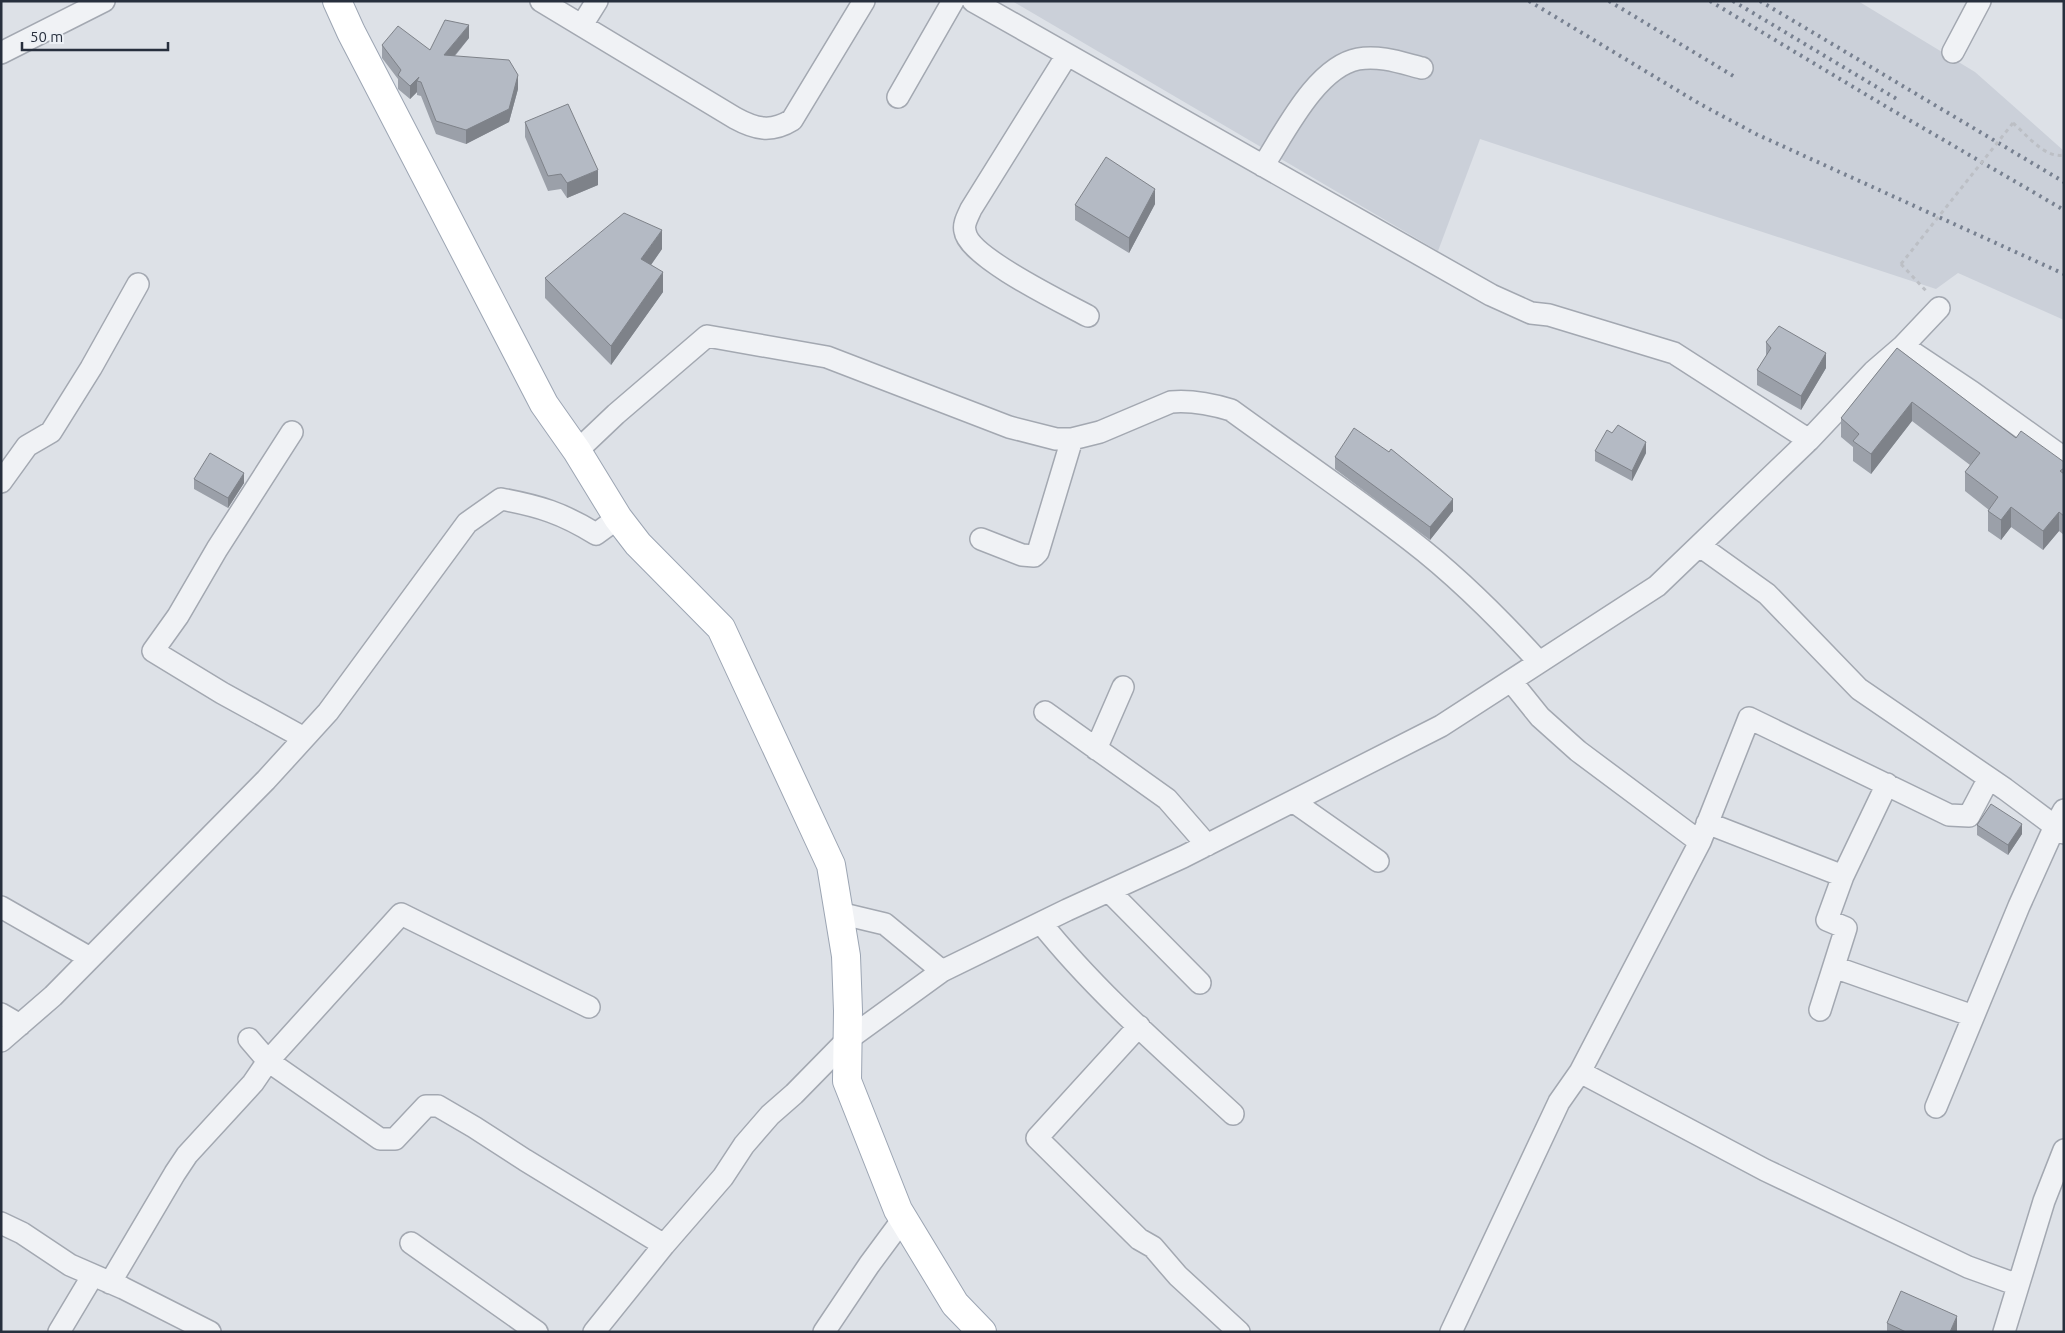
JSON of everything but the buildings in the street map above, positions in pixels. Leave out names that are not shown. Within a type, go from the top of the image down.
[{"type":"main road","points":[[337,1],[351,32],[544,404],[618,518],[638,544],[721,628],[831,866],[846,956],[847,1081],[898,1210],[955,1304],[982,1332]]},
{"type":"street","points":[[1,53],[104,1]]},
{"type":"street","points":[[541,1],[748,125],[759,129],[771,129],[787,123],[797,113],[864,1]]},
{"type":"street","points":[[582,25],[597,1]]},
{"type":"street","points":[[898,98],[953,1]]},
{"type":"street","points":[[973,1],[1491,295],[1530,312],[1549,315],[1674,353],[1809,440]]},
{"type":"street","points":[[1953,52],[1980,1]]},
{"type":"street","points":[[1067,55],[971,209],[965,221],[964,232],[970,243],[979,252],[1033,286],[1088,316]]},
{"type":"street","points":[[1263,166],[1305,102],[1324,78],[1339,66],[1357,59],[1379,58],[1422,68]]},
{"type":"street","points":[[1,482],[27,446],[50,432],[91,368],[138,284]]},
{"type":"street","points":[[594,1332],[664,1245],[700,1206],[744,1145],[770,1115],[848,1040],[942,971],[1207,845],[1441,726],[1657,586],[1809,440],[1874,371],[1903,346],[1939,308]]},
{"type":"street","points":[[576,451],[707,336],[827,357],[1009,427],[1056,439],[1072,439],[1100,432],[1172,402],[1208,403],[1231,410],[1410,540],[1464,586],[1508,628],[1539,662]]},
{"type":"street","points":[[1903,346],[1972,392],[2064,458]]},
{"type":"street","points":[[292,432],[217,549],[178,616],[153,651],[222,693],[304,738]]},
{"type":"street","points":[[980,538],[1022,555],[1034,556],[1038,552],[1072,439]]},
{"type":"street","points":[[1,1041],[53,996],[266,780],[328,712],[467,523],[501,499],[538,506],[575,521],[596,534],[618,518]]},
{"type":"street","points":[[1700,546],[1767,594],[1859,689],[1989,778],[2061,823],[2019,906],[1936,1107]]},
{"type":"street","points":[[1511,681],[1540,717],[1578,751],[1703,832],[1843,876]]},
{"type":"street","points":[[1096,749],[1123,687]]},
{"type":"street","points":[[1045,712],[1166,798],[1207,845]]},
{"type":"street","points":[[1451,1332],[1558,1102],[1580,1072],[1703,832],[1749,718],[1949,815],[1969,816],[1989,778]]},
{"type":"street","points":[[1820,1010],[1846,928],[1827,920],[1843,876],[1887,784]]},
{"type":"street","points":[[1294,802],[1378,861]]},
{"type":"street","points":[[1109,891],[1200,984]]},
{"type":"street","points":[[1,907],[90,958]]},
{"type":"street","points":[[839,913],[885,924],[942,971]]},
{"type":"street","points":[[59,1332],[102,1279],[187,1155],[253,1083],[268,1061],[401,914],[589,1007]]},
{"type":"street","points":[[1041,923],[1067,955],[1233,1114]]},
{"type":"street","points":[[1834,967],[1973,1016]]},
{"type":"street","points":[[1,1014],[20,1025]]},
{"type":"street","points":[[1139,1026],[1037,1138],[1139,1239],[1153,1247],[1178,1276],[1239,1332]]},
{"type":"street","points":[[249,1039],[268,1061],[380,1139],[395,1139],[426,1106],[438,1106],[664,1245]]},
{"type":"street","points":[[1580,1072],[1765,1170],[1968,1267],[2018,1286]]},
{"type":"street","points":[[2004,1332],[2044,1201],[2064,1150]]},
{"type":"street","points":[[824,1332],[869,1265],[903,1219]]},
{"type":"street","points":[[1,1223],[22,1233],[70,1265],[102,1279],[197,1329]]},
{"type":"street","points":[[411,1244],[537,1332]]},
{"type":"path","points":[[1939,308],[1901,264],[2013,123],[2046,152],[2060,156],[2064,155]]},
{"type":"shaded area","points":[[1012,1],[1858,1],[1975,72],[2064,151],[2064,320],[1958,273],[1936,289],[1480,139],[1438,251]]},
{"type":"railway","points":[[1529,1],[1700,104],[1756,134],[2064,274]]},
{"type":"railway","points":[[1609,1],[1735,77]]},
{"type":"railway","points":[[1710,1],[2064,210]]},
{"type":"railway","points":[[1733,1],[1900,101]]},
{"type":"railway","points":[[1760,1],[2064,182]]}]
